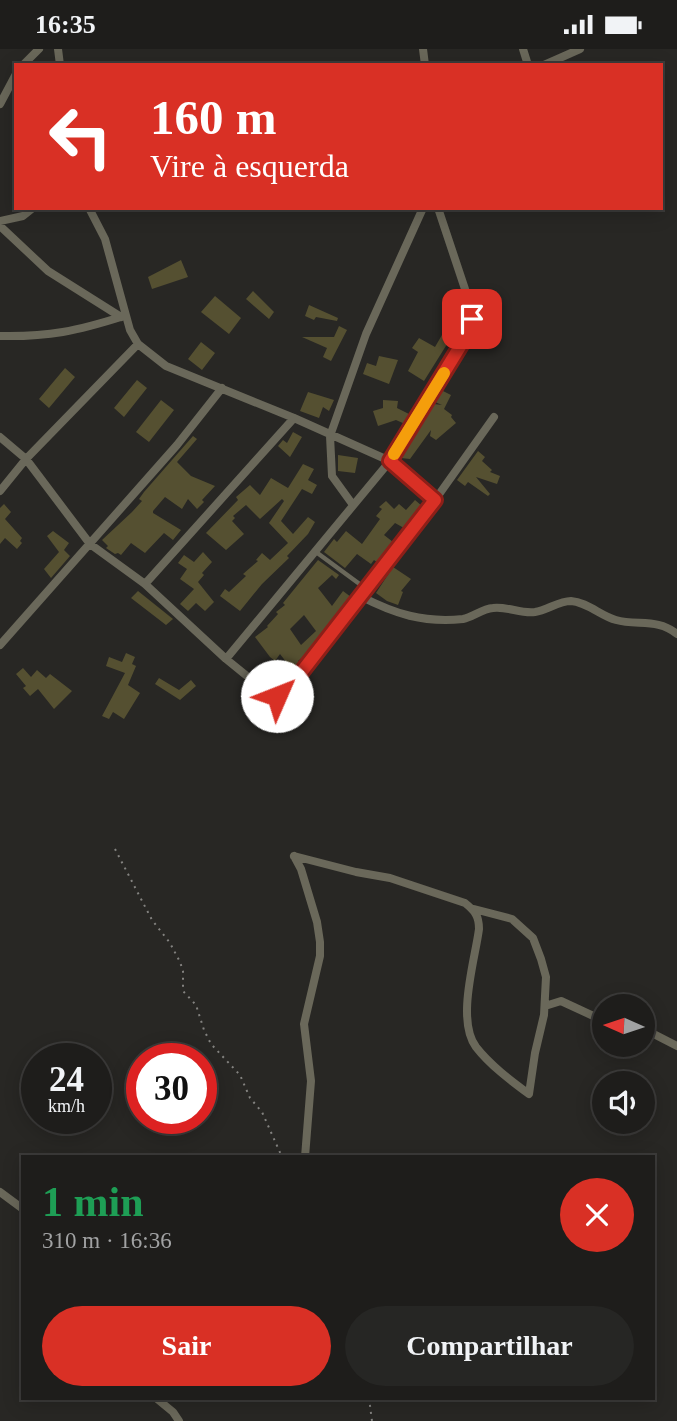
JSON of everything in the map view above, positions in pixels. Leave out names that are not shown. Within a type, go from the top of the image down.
[{"type":"street","points":[[25,63],[39,49]]},
{"type":"street","points":[[555,59],[558,49]]},
{"type":"street","points":[[548,63],[580,49]]},
{"type":"street","points":[[0,104],[14,78]]},
{"type":"street","points":[[30,210],[23,216],[0,223],[48,271],[124,316]]},
{"type":"street","points":[[90,210],[105,239],[124,316],[138,344],[166,366],[294,418],[390,461],[435,500]]},
{"type":"street","points":[[354,505],[332,476],[330,436],[366,334],[422,210]]},
{"type":"street","points":[[226,659],[390,461],[464,340],[472,319],[470,304],[440,210]]},
{"type":"street","points":[[0,335],[37,336],[77,331],[124,316]]},
{"type":"street","points":[[0,491],[26,459],[138,344]]},
{"type":"street","points":[[1,643],[177,445],[222,388]]},
{"type":"street","points":[[0,437],[26,459],[90,544],[145,584],[226,659],[268,693],[277,696],[286,692],[435,500],[494,417]]},
{"type":"street","points":[[145,584],[294,418]]},
{"type":"street","points":[[363,592],[389,611],[408,617],[462,619],[494,607],[537,612],[571,601],[616,621],[656,623],[677,634]]},
{"type":"street","points":[[304,1155],[311,1081],[304,1024],[320,956],[320,942],[302,869],[294,856],[344,870],[390,878],[465,902],[474,909],[479,918],[479,929],[468,1003],[468,1025],[474,1045],[497,1069],[529,1094],[534,1053],[545,1006],[546,977],[533,939],[512,919],[474,909]]},
{"type":"street","points":[[545,1006],[561,1001],[592,1015]]},
{"type":"street","points":[[655,1035],[677,1046]]},
{"type":"street","points":[[0,1192],[21,1208]]},
{"type":"street","points":[[158,1400],[179,1421]]},
{"type":"lane","points":[[315,552],[363,592]]},
{"type":"path","points":[[115,849],[152,920],[175,952],[183,971],[183,991],[196,1005],[211,1044],[240,1075],[250,1098],[262,1112],[267,1129],[281,1155]]},
{"type":"path","points":[[369,1400],[372,1421]]},
{"type":"building","points":[[181,260],[188,277],[152,289],[148,277]]},
{"type":"building","points":[[253,291],[274,312],[269,319],[246,299]]},
{"type":"building","points":[[215,296],[241,318],[229,334],[201,312]]},
{"type":"building","points":[[309,305],[338,318],[337,321],[316,317],[314,320],[305,316]]},
{"type":"building","points":[[339,326],[347,330],[331,361],[323,357],[327,348],[302,337],[334,337]]},
{"type":"building","points":[[446,328],[454,333],[424,381],[408,371],[418,352],[412,348],[419,338],[435,347]]},
{"type":"building","points":[[201,342],[215,353],[202,370],[188,359]]},
{"type":"building","points":[[379,356],[398,360],[389,384],[363,374],[367,363],[376,366]]},
{"type":"building","points":[[65,368],[75,377],[49,408],[39,399]]},
{"type":"building","points":[[137,380],[147,388],[124,417],[114,408]]},
{"type":"building","points":[[441,390],[451,395],[444,409],[452,415],[456,423],[436,440],[430,436],[431,430],[410,459],[401,458],[434,404],[442,405],[435,402]]},
{"type":"building","points":[[308,392],[334,400],[329,411],[323,407],[319,418],[300,411]]},
{"type":"building","points":[[161,400],[174,410],[149,442],[136,432]]},
{"type":"building","points":[[383,400],[398,401],[397,408],[411,415],[405,424],[396,420],[378,426],[373,411],[383,408]]},
{"type":"building","points":[[293,432],[302,437],[290,457],[278,446],[283,440],[287,443]]},
{"type":"building","points":[[193,436],[197,439],[177,462],[191,476],[215,486],[202,500],[204,502],[197,509],[188,499],[182,509],[165,497],[153,511],[181,530],[173,540],[164,533],[145,553],[131,543],[121,555],[106,548],[108,546],[102,540],[142,501],[139,499],[144,492]]},
{"type":"building","points":[[478,451],[485,457],[482,461],[492,470],[490,472],[500,476],[497,484],[476,477],[490,494],[488,496],[468,482],[465,486],[457,480]]},
{"type":"building","points":[[338,455],[358,458],[355,473],[338,471]]},
{"type":"building","points":[[303,464],[314,469],[308,480],[317,485],[312,494],[302,489],[281,521],[293,534],[308,517],[315,522],[308,534],[287,556],[289,558],[262,584],[240,611],[220,596],[225,589],[229,592],[246,576],[243,574],[258,561],[256,560],[262,553],[270,560],[288,543],[269,523],[284,501],[282,499],[260,519],[246,505],[233,516],[235,518],[232,521],[244,534],[226,550],[206,533],[238,500],[236,497],[250,485],[260,495],[271,478],[288,488]]},
{"type":"building","points":[[415,500],[422,506],[404,528],[395,523],[384,535],[393,542],[378,563],[374,560],[371,564],[357,554],[345,568],[324,552],[334,539],[337,542],[346,531],[362,544],[380,519],[376,516],[382,509],[379,507],[386,501],[394,509],[399,504],[406,510]]},
{"type":"building","points":[[4,504],[11,512],[5,519],[22,538],[17,549],[5,538],[0,544],[0,508]]},
{"type":"building","points":[[53,531],[69,543],[64,550],[70,556],[51,578],[44,569],[59,552],[47,536]]},
{"type":"building","points":[[203,552],[212,562],[198,582],[214,602],[205,611],[196,603],[188,611],[180,604],[194,589],[180,579],[187,569],[178,563],[184,555],[194,562]]},
{"type":"building","points":[[318,560],[339,575],[336,579],[332,575],[318,588],[332,606],[343,591],[351,597],[309,652],[298,661],[300,663],[293,671],[280,654],[275,661],[270,657],[255,637],[268,627],[278,614],[276,612],[285,605],[283,603]],"holes":[[[304,615],[316,631],[301,645],[290,629]]]},
{"type":"building","points":[[393,567],[411,579],[401,591],[403,592],[398,605],[376,593]]},
{"type":"building","points":[[138,591],[173,619],[166,625],[131,598]]},
{"type":"building","points":[[126,653],[135,657],[132,664],[136,666],[128,685],[140,693],[124,719],[113,712],[109,719],[102,716],[125,673],[106,666],[109,657],[122,662]]},
{"type":"building","points":[[23,668],[31,677],[37,670],[46,678],[50,674],[72,691],[54,709],[38,689],[30,696],[23,688],[26,686],[16,674]]},
{"type":"building","points":[[159,678],[179,690],[191,680],[196,686],[180,700],[155,684]]},
{"type":"slow traffic","points":[[394,454],[444,373]]},
{"type":"route","points":[[277,696],[286,692],[435,500],[390,461],[464,340],[472,319]]}]
